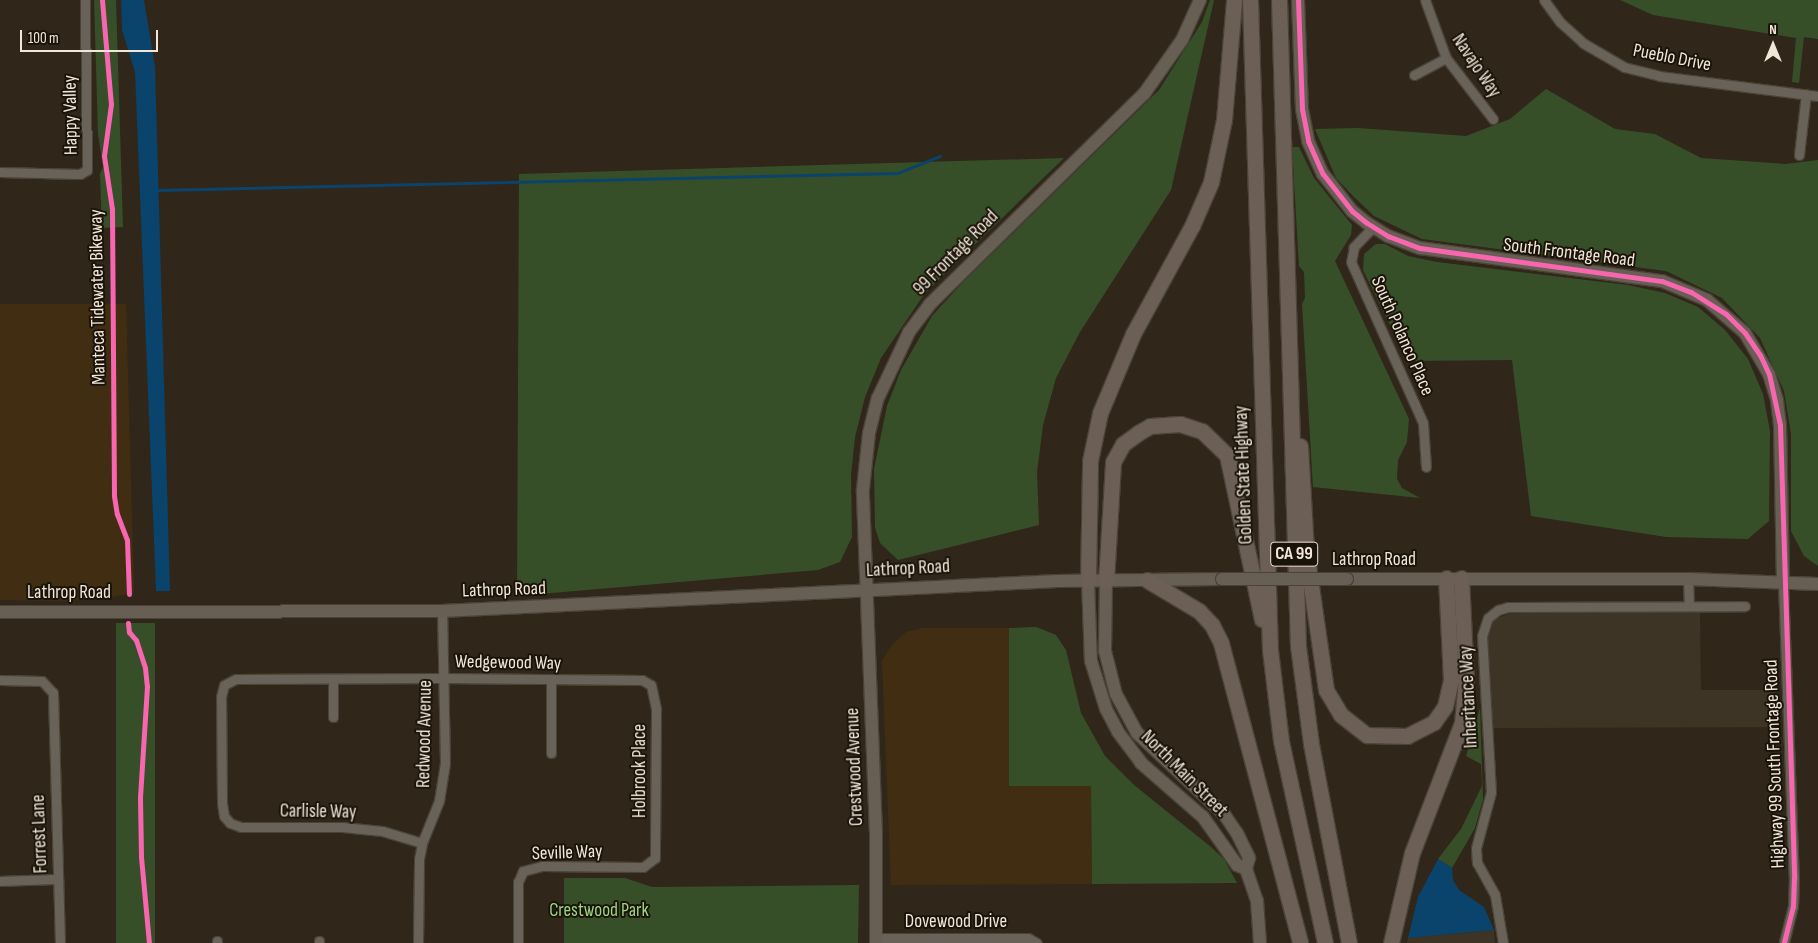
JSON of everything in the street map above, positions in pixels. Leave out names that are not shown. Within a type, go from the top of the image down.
[{"type":"highway","points":[[1088,581],[1090,461],[1100,413],[1133,334],[1192,226],[1211,182],[1224,120],[1234,0]]},
{"type":"highway","name":"Golden State Highway","points":[[1250,0],[1270,650],[1281,740],[1325,943]]},
{"type":"highway","name":"CA 99","points":[[1279,0],[1298,646],[1312,744],[1349,943]]},
{"type":"highway","points":[[1284,161],[1306,551],[1320,654],[1326,690],[1333,703],[1350,724],[1367,735],[1407,736],[1434,722],[1445,706],[1451,680],[1453,578]]},
{"type":"highway","points":[[1106,581],[1110,471],[1118,451],[1123,444],[1150,426],[1172,423],[1193,427],[1214,440],[1229,462],[1270,650]]},
{"type":"highway","points":[[1391,943],[1412,853],[1462,723],[1466,680],[1453,578]]},
{"type":"highway","points":[[1148,580],[1199,611],[1212,625],[1221,643],[1300,943]]},
{"type":"street","name":"Happy Valley","points":[[0,172],[80,174],[87,170],[85,0]]},
{"type":"street","name":"99 Frontage Road","points":[[867,590],[863,489],[869,433],[878,398],[910,332],[953,279],[1144,94],[1178,47],[1200,0]]},
{"type":"street","name":"South Frontage Road","points":[[1298,0],[1302,109],[1308,141],[1323,174],[1352,211],[1373,227],[1420,248],[1662,281],[1691,292],[1726,314],[1745,333],[1760,355],[1777,401],[1780,425],[1783,582]]},
{"type":"street","name":"Navajo Way","points":[[1426,0],[1446,58],[1493,119]]},
{"type":"street","name":"Pueblo Drive","points":[[1544,0],[1560,22],[1583,44],[1624,67],[1659,76],[1818,96]]},
{"type":"street","points":[[1414,75],[1446,58]]},
{"type":"street","points":[[1799,155],[1806,94]]},
{"type":"street","name":"South Polanco Place","points":[[1373,227],[1354,247],[1351,262],[1423,423],[1426,467]]},
{"type":"street","name":"Lathrop Road","points":[[0,612],[442,611],[867,590],[1148,580],[1688,579],[1818,584]]},
{"type":"street","points":[[1688,579],[1689,606]]},
{"type":"street","name":"North Main Street","points":[[1088,581],[1091,661],[1106,709],[1118,732],[1141,763],[1203,817],[1237,865],[1246,869]]},
{"type":"street","name":"North Main Street","points":[[1106,581],[1105,651],[1114,686],[1137,733],[1152,750],[1224,814],[1249,858],[1246,869],[1257,901],[1260,943]]},
{"type":"street","name":"Highway 99 South Frontage Road","points":[[1783,582],[1794,878],[1792,906],[1784,943]]},
{"type":"street","name":"Crestwood Avenue","points":[[867,590],[876,834],[876,940]]},
{"type":"street","name":"Inheritance Way","points":[[1503,943],[1495,895],[1477,863],[1476,848],[1491,792],[1482,636],[1485,623],[1492,613],[1508,607],[1745,606]]},
{"type":"street","name":"Redwood Avenue","points":[[418,943],[422,843],[442,786],[442,611]]},
{"type":"street","name":"Wedgewood Way","points":[[223,809],[221,707],[224,685],[236,679],[333,681],[442,678],[642,680],[652,685]]},
{"type":"street","name":"Forrest Lane","points":[[0,680],[42,680],[50,686],[53,724],[60,943]]},
{"type":"street","points":[[551,680],[551,753]]},
{"type":"street","points":[[333,681],[334,717]]},
{"type":"street","name":"Holbrook Place","points":[[652,685],[656,709],[655,858]]},
{"type":"street","name":"Carlisle Way","points":[[223,809],[226,820],[241,827],[342,827],[382,831],[422,843]]},
{"type":"street","name":"Seville Way","points":[[518,943],[518,882],[523,871],[530,867],[644,867],[655,858]]},
{"type":"street","points":[[0,881],[58,879]]},
{"type":"street","name":"Dovewood Drive","points":[[876,940],[1028,938],[1036,942]]},
{"type":"shaded area","points":[[0,304],[126,304],[134,594],[67,601],[0,600]]},
{"type":"shaded area","points":[[1511,613],[1700,613],[1701,690],[1775,690],[1776,727],[1493,728],[1488,638],[1494,620]]},
{"type":"shaded area","points":[[923,628],[1009,628],[1009,786],[1091,785],[1092,884],[891,885],[882,661],[892,645],[906,632]]},
{"type":"shaded area","points":[[1494,930],[1495,943],[1407,943],[1408,938]]},
{"type":"green space","points":[[94,0],[116,0],[123,227],[102,228],[100,174],[103,167],[98,134]]},
{"type":"green space","points":[[1210,0],[1214,0],[1171,190],[1080,332],[1056,378],[1043,425],[1037,472],[1039,525],[898,560],[880,543],[875,527],[874,469],[887,406],[901,370],[932,316],[962,283],[1159,90],[1202,22]]},
{"type":"green space","points":[[1620,0],[1818,0],[1818,39],[1804,37],[1799,83],[1792,82],[1796,38],[1653,15]]},
{"type":"green space","points":[[1546,89],[1615,129],[1655,134],[1701,158],[1786,164],[1818,160],[1818,566],[1804,556],[1791,531],[1791,434],[1784,391],[1760,338],[1722,298],[1666,271],[1422,239],[1374,216],[1353,196],[1336,178],[1315,129],[1358,128],[1466,136],[1510,119]]},
{"type":"green space","points":[[1292,147],[1299,147],[1314,178],[1352,225],[1351,235],[1335,261],[1409,419],[1407,442],[1398,460],[1397,479],[1402,488],[1420,498],[1313,487],[1302,304],[1305,298],[1304,272],[1299,266]]},
{"type":"green space","points":[[1064,158],[925,293],[881,358],[865,397],[855,437],[851,475],[852,537],[840,562],[818,570],[517,596],[519,174]]},
{"type":"green space","points":[[1376,244],[1385,244],[1408,256],[1437,262],[1628,285],[1665,293],[1698,307],[1725,330],[1748,359],[1763,394],[1770,431],[1769,521],[1748,539],[1666,537],[1531,516],[1512,360],[1408,361],[1363,270],[1364,254]]},
{"type":"green space","points":[[116,623],[155,623],[155,943],[116,943]]},
{"type":"green space","points":[[1036,627],[1056,635],[1066,650],[1081,713],[1105,756],[1134,785],[1224,859],[1237,883],[1092,884],[1091,786],[1009,786],[1009,628]]},
{"type":"green space","points":[[1480,708],[1483,799],[1475,828],[1452,868],[1438,859],[1461,829],[1482,786],[1481,764],[1466,756]]},
{"type":"green space","name":"Crestwood Park","points":[[564,878],[625,878],[652,887],[859,885],[858,943],[564,943]]},
{"type":"water","points":[[121,0],[144,0],[155,67],[170,591],[156,591],[135,72],[122,30]]},
{"type":"water","points":[[1438,859],[1452,868],[1453,880],[1459,890],[1484,907],[1494,930],[1408,938],[1418,897]]},
{"type":"waterway","points":[[158,190],[898,173],[940,156]]},
{"type":"cycle path","name":"Manteca Tidewater Bikeway","points":[[102,0],[111,104],[104,156],[112,209],[114,496],[117,514],[127,540],[129,594]]},
{"type":"cycle path","points":[[1298,0],[1302,109],[1308,141],[1323,174],[1352,211],[1367,223],[1388,236],[1420,248],[1662,281],[1691,292],[1726,314],[1745,333],[1760,355],[1769,374],[1780,425],[1794,878],[1793,906],[1784,943]]},
{"type":"cycle path","points":[[128,623],[129,632],[136,640],[145,668],[147,686],[140,798],[141,857],[149,943]]}]
